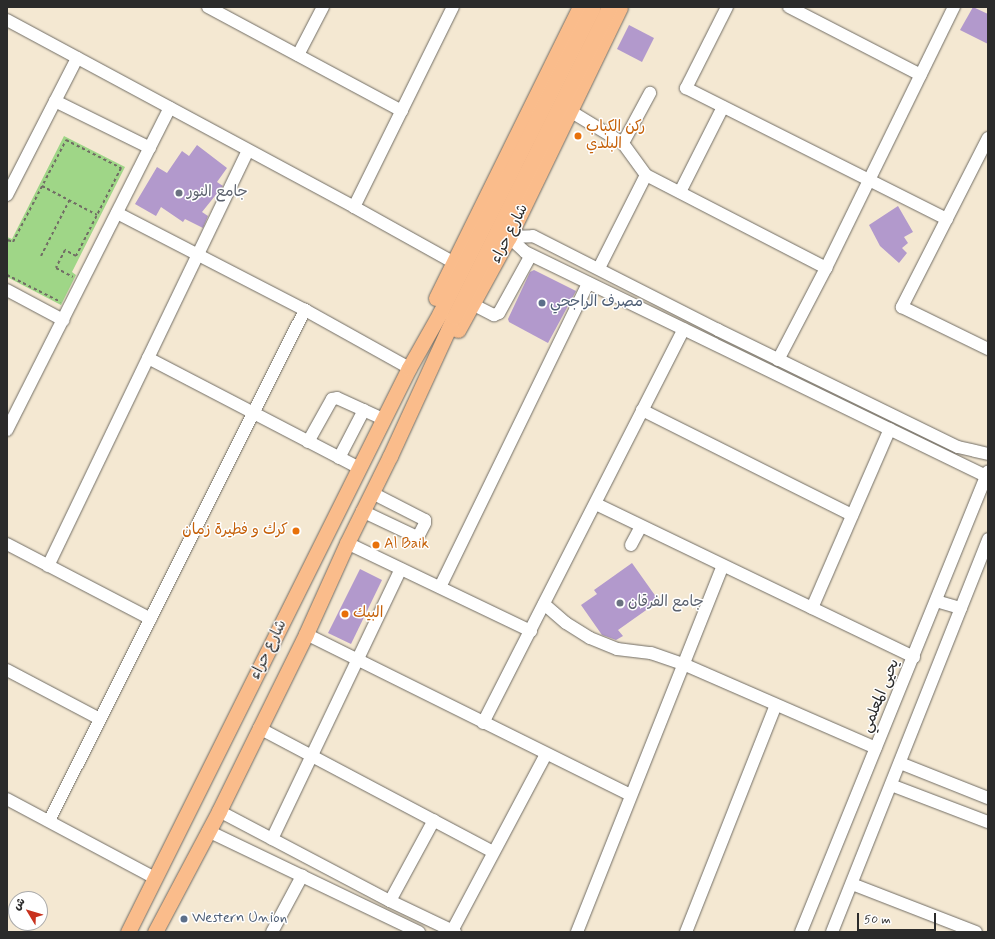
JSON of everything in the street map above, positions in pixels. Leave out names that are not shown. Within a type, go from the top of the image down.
[{"type":"main road","name":"شارع حراء","points":[[128,932],[409,368],[428,317],[453,262],[580,7]]},
{"type":"main road","name":"شارع حراء","points":[[390,456],[447,315],[593,7]]},
{"type":"main road","name":"شارع حراء","points":[[409,368],[447,315],[609,7]]},
{"type":"main road","name":"شارع حراء","points":[[155,932],[219,811],[306,634],[347,543],[390,456],[509,237],[620,7]]},
{"type":"street","points":[[208,7],[402,111]]},
{"type":"street","points":[[298,55],[323,7]]},
{"type":"street","points":[[354,207],[453,7]]},
{"type":"street","points":[[727,7],[686,88],[947,219]]},
{"type":"street","points":[[789,7],[921,75]]},
{"type":"street","points":[[778,360],[826,268],[954,7]]},
{"type":"street","points":[[7,20],[453,262]]},
{"type":"street","points":[[7,196],[77,58]]},
{"type":"street","points":[[624,143],[650,93]]},
{"type":"street","points":[[55,101],[150,148]]},
{"type":"street","points":[[680,192],[723,107]]},
{"type":"street","points":[[7,430],[12,410],[63,320],[170,108]]},
{"type":"street","points":[[570,110],[624,143],[646,175],[826,268]]},
{"type":"street","points":[[988,138],[902,307],[988,349]]},
{"type":"street","points":[[48,566],[248,151]]},
{"type":"street","points":[[599,268],[646,175]]},
{"type":"street","points":[[117,213],[305,310],[409,368]]},
{"type":"street","points":[[509,237],[533,236],[599,268],[778,360],[958,447],[967,454],[968,457],[959,463]]},
{"type":"street","points":[[509,237],[525,252],[531,255],[959,463],[987,473]]},
{"type":"street","points":[[472,304],[494,315],[499,313],[531,255]]},
{"type":"street","points":[[440,587],[588,283]]},
{"type":"street","points":[[7,290],[63,320]]},
{"type":"street","points":[[49,821],[305,310]]},
{"type":"street","points":[[483,723],[684,329]]},
{"type":"street","points":[[710,342],[718,330]]},
{"type":"street","points":[[148,358],[359,468]]},
{"type":"street","points":[[308,442],[332,399],[337,398],[384,419]]},
{"type":"street","points":[[339,458],[364,410]]},
{"type":"street","points":[[642,410],[852,515]]},
{"type":"street","points":[[812,608],[890,429]]},
{"type":"street","points":[[958,447],[988,454]]},
{"type":"street","name":"يحيى المعلمي","points":[[801,932],[914,657],[987,473]]},
{"type":"street","points":[[362,512],[414,536],[419,535],[426,523],[425,520],[372,492]]},
{"type":"street","points":[[596,504],[914,657]]},
{"type":"street","points":[[385,522],[395,505]]},
{"type":"street","points":[[631,545],[641,526]]},
{"type":"street","points":[[832,932],[988,539]]},
{"type":"street","points":[[347,543],[531,631]]},
{"type":"street","points":[[7,544],[151,619]]},
{"type":"street","points":[[576,932],[723,566]]},
{"type":"street","points":[[272,839],[401,569]]},
{"type":"street","points":[[936,600],[961,608]]},
{"type":"street","points":[[544,604],[566,623],[590,638],[617,649],[651,653],[683,664],[876,748]]},
{"type":"street","points":[[306,634],[630,795]]},
{"type":"street","points":[[7,670],[100,719]]},
{"type":"street","points":[[686,932],[776,705]]},
{"type":"street","points":[[259,728],[311,757],[493,852]]},
{"type":"street","points":[[219,811],[414,914],[454,931],[493,852],[546,754]]},
{"type":"street","points":[[900,763],[988,798]]},
{"type":"street","points":[[891,785],[988,822]]},
{"type":"street","points":[[7,799],[155,878]]},
{"type":"street","points":[[390,901],[434,820]]},
{"type":"street","points":[[208,831],[414,930],[414,914]]},
{"type":"street","points":[[272,932],[302,876]]},
{"type":"street","points":[[852,884],[963,930],[976,932]]},
{"type":"path","points":[[7,242],[8,240],[13,242],[66,140],[121,168],[76,256],[65,250],[56,268],[73,277],[70,283]]},
{"type":"path","points":[[42,186],[97,215]]},
{"type":"path","points":[[41,256],[69,201]]},
{"type":"path","points":[[7,275],[60,302],[64,296]]},
{"type":"green space","points":[[64,136],[125,167],[72,272],[76,275],[61,305],[7,277],[7,237],[12,239]]},
{"type":"building","points":[[973,7],[988,14],[988,44],[960,30]]},
{"type":"building","points":[[629,25],[654,38],[642,62],[617,49]]},
{"type":"building","name":"جامع النور","points":[[197,145],[227,168],[217,182],[223,186],[202,212],[208,216],[203,228],[185,219],[183,222],[161,207],[156,216],[135,204],[157,167],[167,173],[182,151],[189,156]]},
{"type":"building","points":[[898,206],[913,232],[904,237],[908,243],[902,248],[907,253],[899,263],[880,246],[869,225]]},
{"type":"building","name":"مصرف الراجحي","points":[[534,270],[576,291],[548,343],[509,322],[508,319],[530,272]]},
{"type":"building","name":"جامع الفرقان","points":[[632,563],[659,601],[618,630],[623,636],[616,640],[602,635],[581,605],[597,594],[594,590]]},
{"type":"building","points":[[360,569],[382,580],[351,644],[328,633]]},
{"type":"place","name":"ركن الكباب البلدي","points":[[578,136]]},
{"type":"place","name":"جامع النور","points":[[179,193]]},
{"type":"place","name":"مصرف الراجحي","points":[[542,303]]},
{"type":"place","name":"كرك و فطيرة زمان","points":[[296,531]]},
{"type":"place","name":"Al Baik","points":[[376,545]]},
{"type":"place","name":"جامع الفرقان","points":[[620,603]]},
{"type":"place","name":"البيك","points":[[345,614]]},
{"type":"place","name":"Western Union","points":[[184,919]]}]
